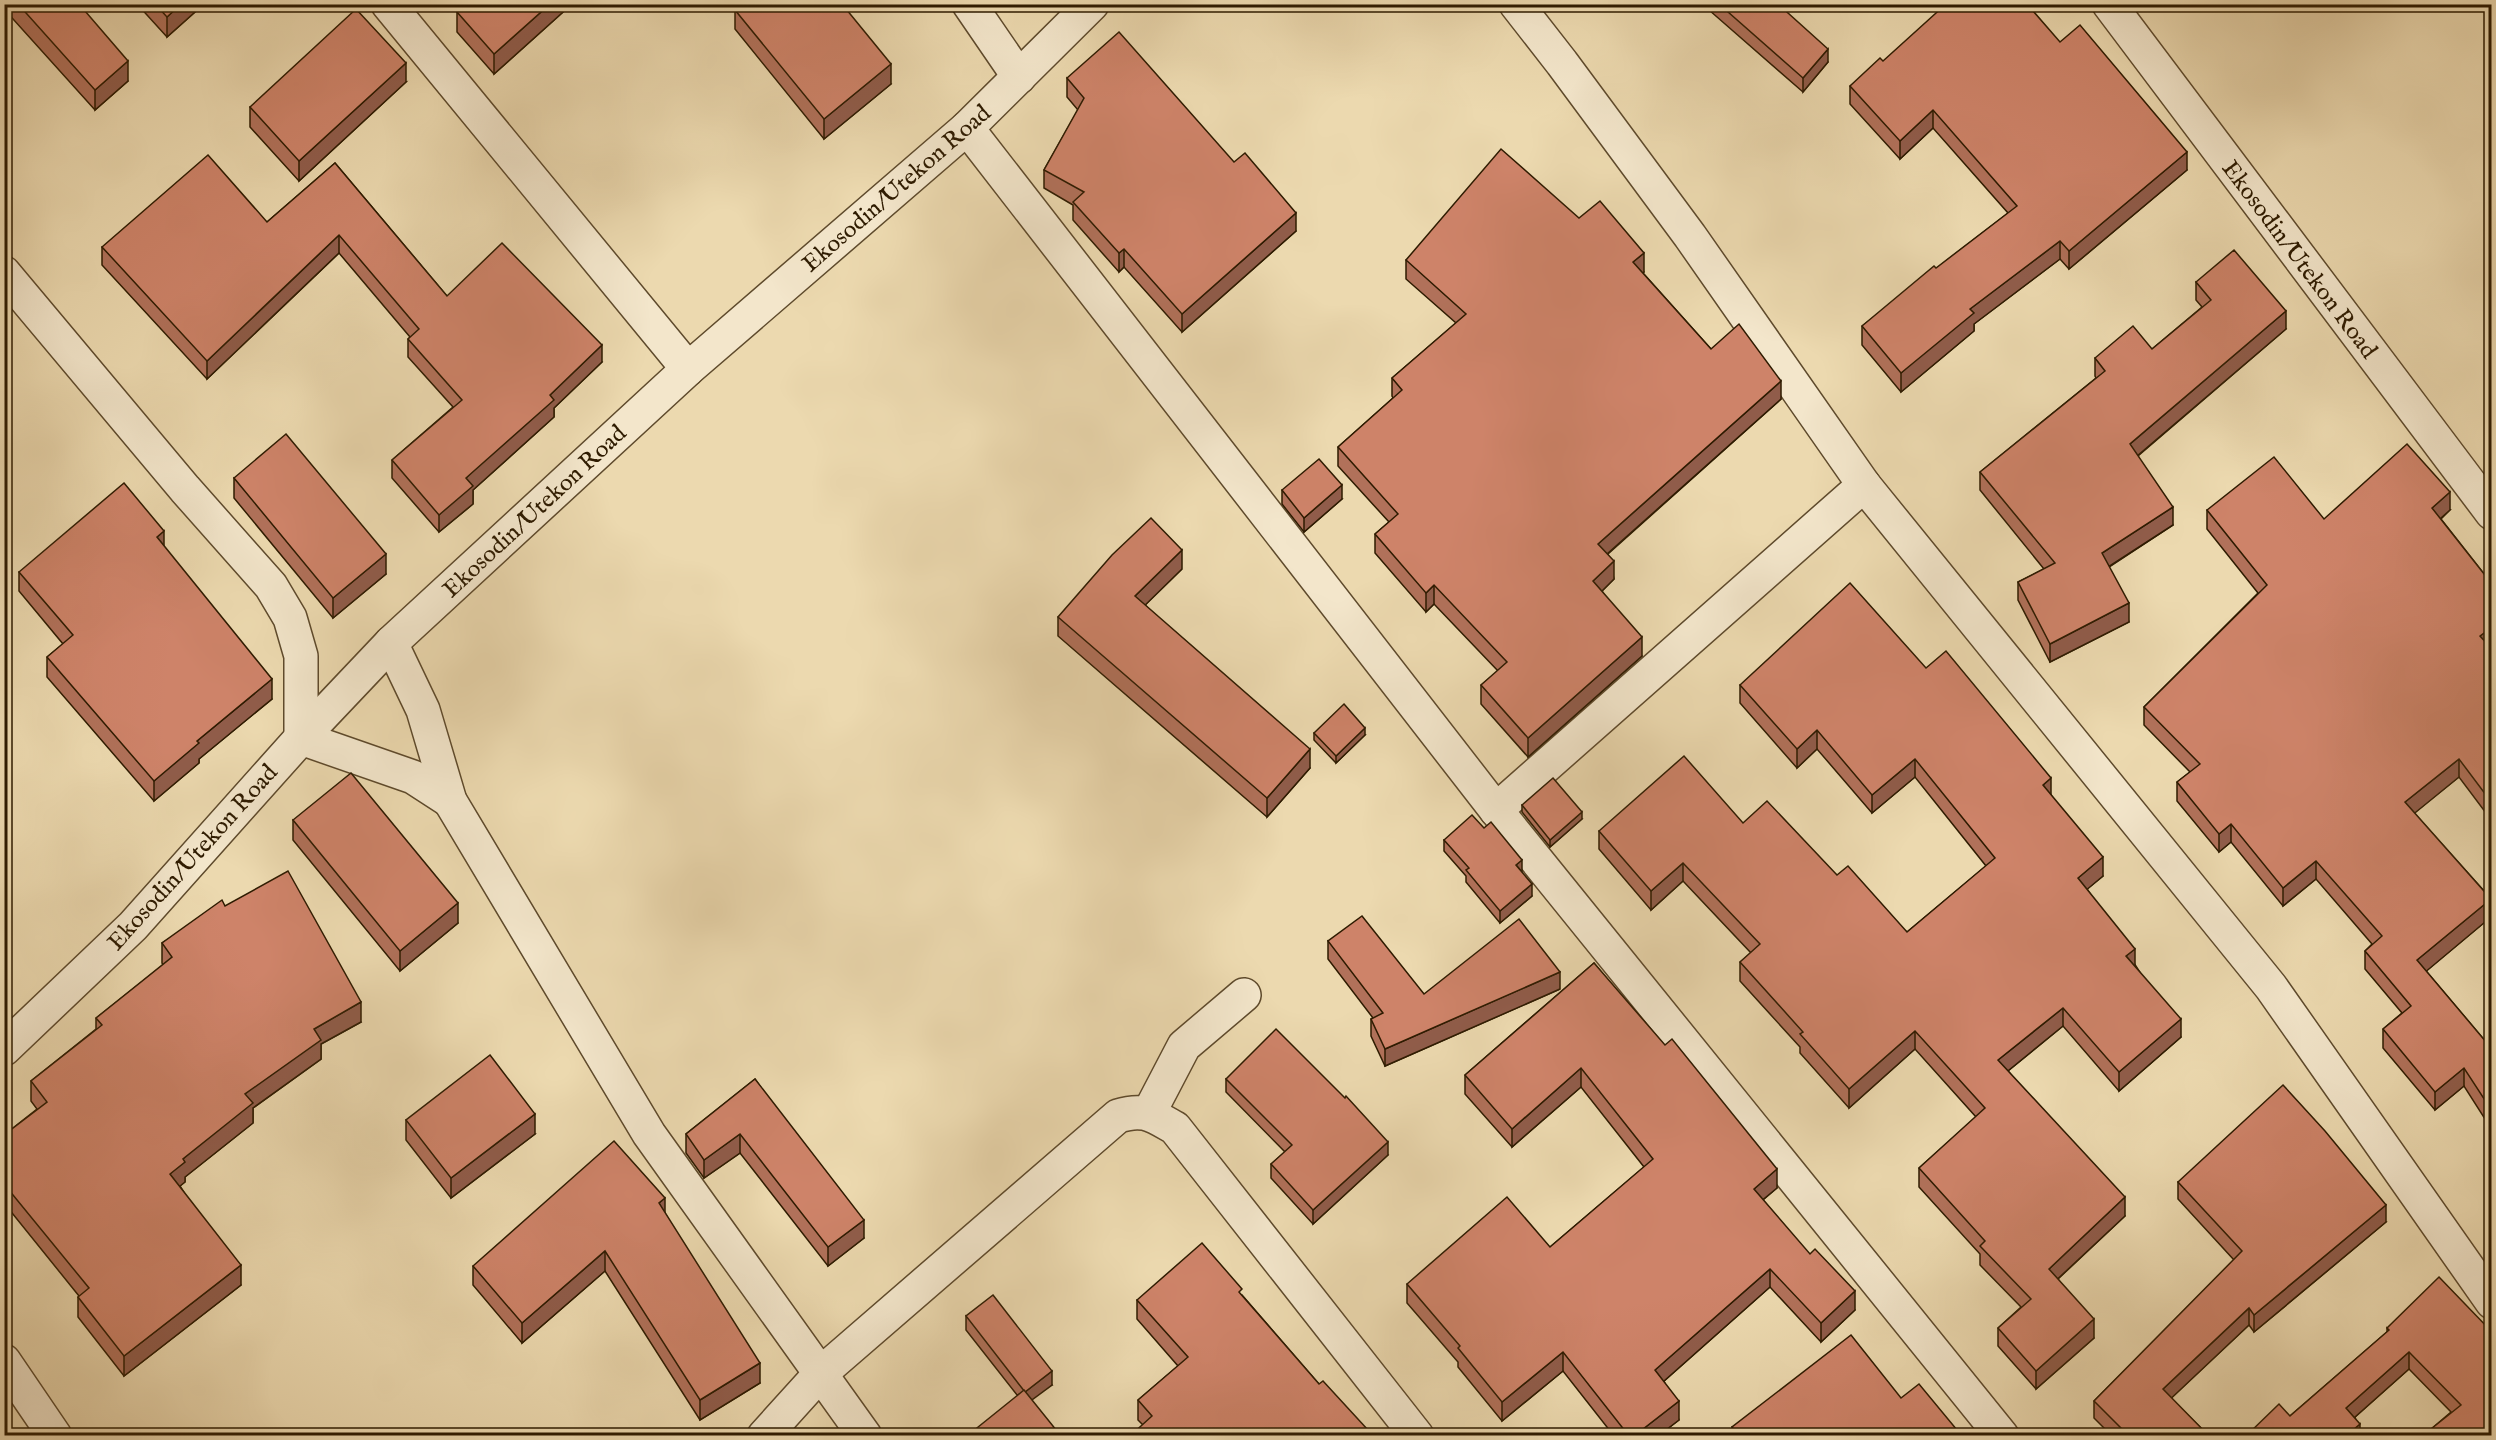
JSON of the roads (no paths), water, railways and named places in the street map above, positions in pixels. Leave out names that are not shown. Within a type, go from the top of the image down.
[{"type":"street","points":[[388,4],[688,369]]},
{"type":"street","points":[[969,4],[1018,77]]},
{"type":"street","name":"Ekosodin/Utekon Road","points":[[4,1049],[134,926],[300,738],[391,643],[688,369],[967,128],[1092,4]]},
{"type":"street","points":[[1516,4],[1690,236],[1864,485],[2271,987],[2492,1302]]},
{"type":"street","name":"Ekosodin/Utekon Road","points":[[2109,4],[2492,513]]},
{"type":"street","points":[[967,128],[1496,810],[2002,1436]]},
{"type":"street","points":[[4,273],[185,489],[271,586],[290,618],[301,656],[300,738],[413,777],[450,801]]},
{"type":"street","points":[[1496,810],[1864,485]]},
{"type":"street","points":[[391,643],[423,710],[450,801],[649,1134],[865,1436]]},
{"type":"street","points":[[1149,1113],[1184,1046],[1244,995]]},
{"type":"street","points":[[765,1436],[820,1374],[1118,1116],[1134,1111],[1149,1113],[1175,1128],[1417,1436]]},
{"type":"street","points":[[4,1361],[55,1436]]}]
